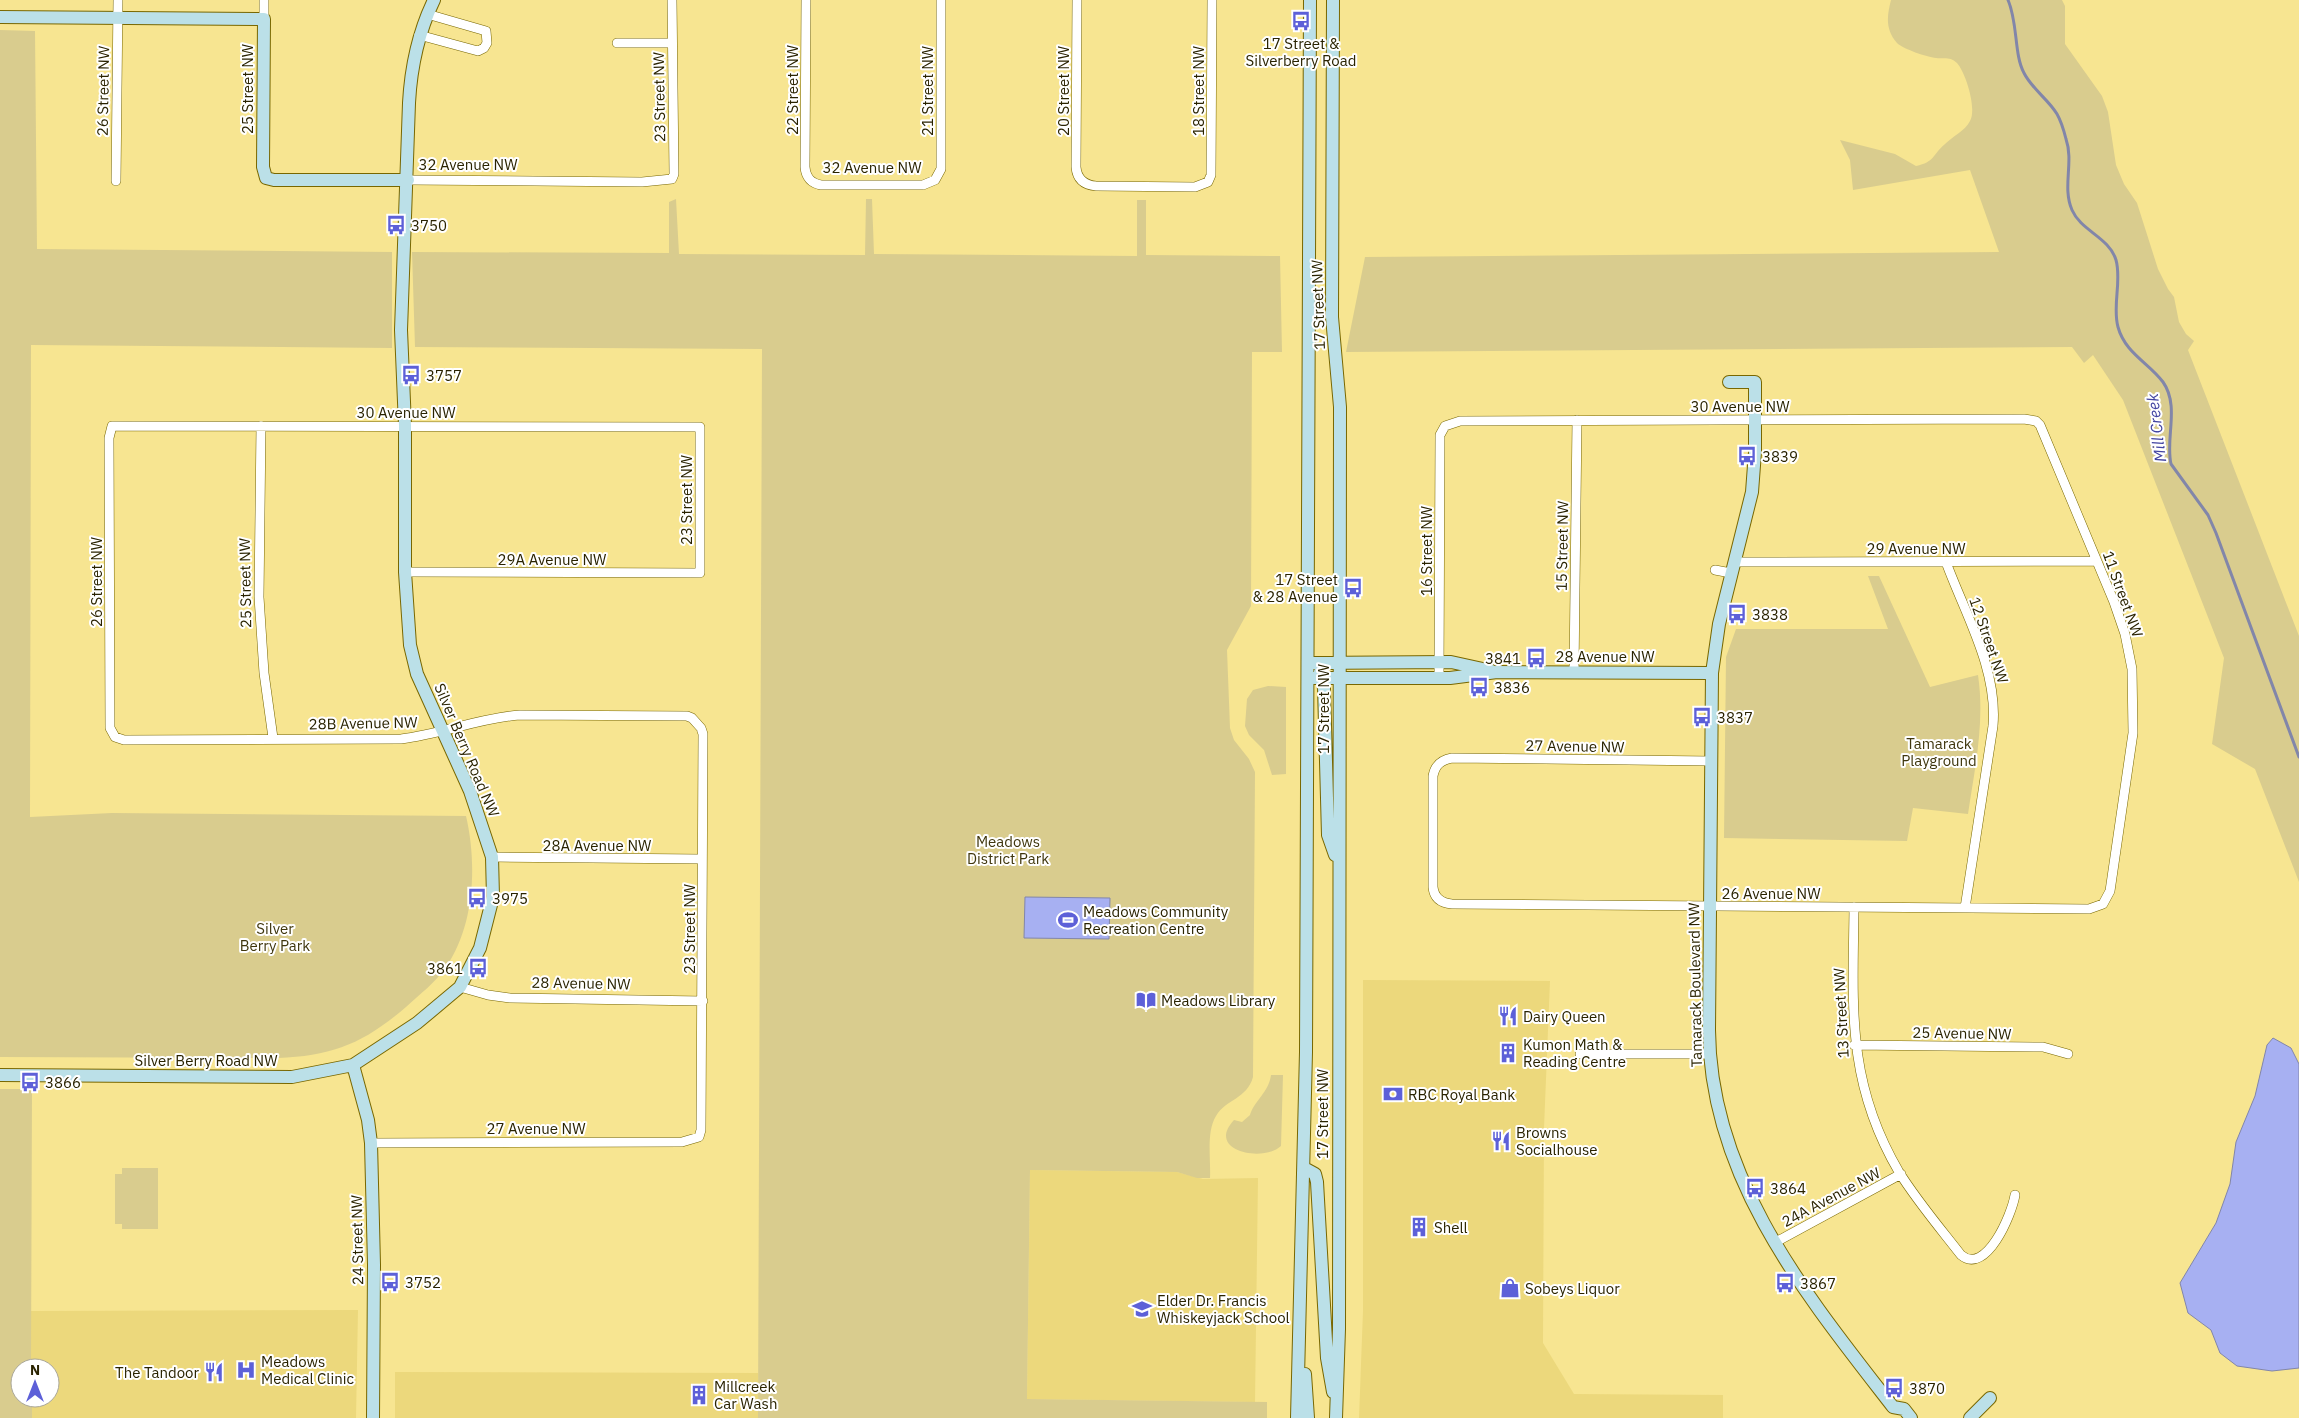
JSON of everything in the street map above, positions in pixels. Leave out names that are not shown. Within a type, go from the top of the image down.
[{"type":"street","name":"26 Street NW","points":[[116,181],[118,0]]},
{"type":"street","name":"25 Street NW","points":[[264,0],[263,167],[266,178]]},
{"type":"street","name":"Silver Berry Road NW","points":[[0,1075],[292,1077],[353,1065],[410,1028],[460,987],[480,948],[493,897],[492,858],[470,791],[417,674],[410,645],[405,572],[406,426],[401,330],[411,73],[419,35],[434,0]]},
{"type":"street","name":"23 Street NW","points":[[671,180],[674,174],[672,0]]},
{"type":"street","name":"22 Street NW","points":[[806,0],[805,167],[809,179]]},
{"type":"street","name":"21 Street NW","points":[[935,180],[940,173],[941,164],[941,0]]},
{"type":"street","name":"20 Street NW","points":[[1077,0],[1076,167],[1082,181],[1096,186],[1195,187],[1208,182]]},
{"type":"street","name":"18 Street NW","points":[[1208,182],[1212,170],[1212,0]]},
{"type":"street","name":"17 Street NW","points":[[1298,1418],[1304,1168],[1310,0]]},
{"type":"street","name":"17 Street NW","points":[[1333,0],[1332,317],[1340,398],[1339,1329],[1336,1414]]},
{"type":"street","points":[[419,35],[478,51],[484,48],[487,43],[486,31],[427,14]]},
{"type":"street","points":[[0,17],[264,19]]},
{"type":"street","name":"23 Street NW","points":[[617,43],[672,43]]},
{"type":"street","name":"32 Avenue NW","points":[[266,178],[274,180],[671,180]]},
{"type":"street","name":"32 Avenue NW","points":[[809,179],[821,184],[861,185],[923,185],[935,180]]},
{"type":"street","name":"Tamarack Boulevard NW","points":[[1729,382],[1755,382],[1756,419],[1752,492],[1719,624],[1712,673],[1709,1054],[1716,1097],[1728,1144],[1746,1191],[1774,1243],[1816,1306],[1893,1412],[1904,1410],[1911,1418]]},
{"type":"street","name":"30 Avenue NW","points":[[1445,426],[1460,421],[1577,420],[2024,419],[2036,421]]},
{"type":"street","name":"15 Street NW","points":[[1574,672],[1577,420]]},
{"type":"street","name":"11 Street NW","points":[[2036,421],[2046,434],[2125,634],[2134,697],[2130,761],[2110,891],[2103,904]]},
{"type":"street","name":"26 Street NW","points":[[112,426],[109,438],[110,728],[115,737]]},
{"type":"street","name":"30 Avenue NW","points":[[112,426],[700,427]]},
{"type":"street","name":"25 Street NW","points":[[261,426],[259,597],[264,673],[273,738]]},
{"type":"street","name":"16 Street NW","points":[[1439,678],[1440,435],[1445,426]]},
{"type":"street","name":"23 Street NW","points":[[700,427],[700,573]]},
{"type":"street","name":"29 Avenue NW","points":[[1733,568],[1946,562],[2097,561]]},
{"type":"street","name":"12 Street NW","points":[[1946,562],[1989,672],[1993,698],[1993,726],[1965,908]]},
{"type":"street","points":[[1715,570],[1733,568]]},
{"type":"street","name":"29A Avenue NW","points":[[405,572],[700,573]]},
{"type":"street","name":"28 Avenue NW","points":[[1308,663],[1439,662],[1471,665],[1497,672]]},
{"type":"street","points":[[1308,663],[1317,668],[1323,678],[1328,835],[1338,866]]},
{"type":"street","name":"28 Avenue NW","points":[[1308,678],[1473,677],[1497,672],[1712,673]]},
{"type":"street","name":"28B Avenue NW","points":[[115,737],[124,740],[401,739],[442,731],[494,717],[520,715],[687,716],[698,722]]},
{"type":"street","name":"23 Street NW","points":[[698,722],[703,734],[703,1001],[701,1130],[699,1137]]},
{"type":"street","name":"27 Avenue NW","points":[[1438,900],[1433,887],[1433,776],[1439,762],[1452,758],[1711,761]]},
{"type":"street","name":"28A Avenue NW","points":[[492,858],[702,859]]},
{"type":"street","name":"26 Avenue NW","points":[[1438,900],[1452,904],[2089,909],[2103,904]]},
{"type":"street","name":"13 Street NW","points":[[1854,907],[1854,1045],[1861,1082],[1869,1109],[1879,1134],[1901,1174],[1961,1255],[1974,1260],[1986,1254],[2010,1216],[2015,1195]]},
{"type":"street","name":"28 Avenue NW","points":[[460,987],[488,995],[510,998],[703,1001]]},
{"type":"street","name":"25 Avenue NW","points":[[1854,1045],[2043,1047],[2068,1054]]},
{"type":"street","points":[[1580,1054],[1709,1054]]},
{"type":"street","name":"24 Street NW","points":[[353,1065],[368,1120],[371,1143],[374,1265],[373,1418]]},
{"type":"street","name":"27 Avenue NW","points":[[371,1143],[682,1142],[699,1137]]},
{"type":"street","points":[[1304,1168],[1313,1172],[1317,1182],[1327,1358],[1336,1414]]},
{"type":"street","name":"24A Avenue NW","points":[[1774,1243],[1901,1174]]},
{"type":"street","points":[[1300,1339],[1308,1392],[1308,1418]]},
{"type":"street","points":[[1970,1418],[1990,1398]]},
{"type":"shaded area","points":[[1363,980],[1550,981],[1544,1128],[1543,1343],[1574,1394],[1723,1395],[1723,1418],[1359,1418],[1363,1311]]},
{"type":"shaded area","name":"Elder Dr. Francis Whiskeyjack School","points":[[1030,1170],[1177,1172],[1203,1179],[1258,1178],[1255,1402],[1027,1399]]},
{"type":"shaded area","points":[[358,1310],[356,1418],[32,1418],[32,1408],[60,1408],[60,1358],[31,1358],[31,1311]]},
{"type":"shaded area","points":[[395,1372],[758,1373],[758,1418],[395,1418]]},
{"type":"green space","points":[[1891,0],[2062,0],[2065,6],[2065,44],[2102,96],[2108,112],[2116,165],[2124,184],[2137,203],[2158,269],[2174,297],[2179,322],[2186,334],[2194,341],[2188,350],[2299,636],[2299,882],[2255,769],[2212,744],[2224,658],[2123,400],[2093,355],[2084,363],[2072,347],[1346,352],[1365,257],[1999,252],[1970,170],[1853,190],[1850,160],[1840,140],[1895,154],[1916,166],[1930,160],[1945,144],[1965,128],[1972,115],[1970,91],[1957,63],[1949,59],[1936,58],[1910,50],[1897,43],[1893,38],[1888,22]]},
{"type":"green space","name":"Silver Berry Park","points":[[0,30],[35,31],[37,249],[392,252],[392,348],[31,345],[30,817],[112,813],[466,816],[472,854],[471,893],[463,932],[456,950],[437,978],[406,1007],[376,1030],[347,1045],[315,1054],[278,1058],[0,1057]]},
{"type":"green space","name":"Meadows District Park","points":[[676,199],[679,254],[865,255],[866,199],[872,199],[874,254],[1137,256],[1137,200],[1146,200],[1146,255],[1280,256],[1282,352],[1252,352],[1251,606],[1227,650],[1230,728],[1234,740],[1249,759],[1255,772],[1253,1077],[1241,1095],[1220,1110],[1213,1123],[1210,1138],[1210,1178],[1197,1178],[1177,1172],[1030,1170],[1027,1399],[1267,1402],[1267,1418],[758,1418],[762,349],[415,347],[412,252],[669,253],[669,202]]},
{"type":"green space","name":"Tamarack Playground","points":[[1868,576],[1879,576],[1930,687],[1978,675],[1980,727],[1968,814],[1913,808],[1907,841],[1724,838],[1726,657],[1736,629],[1888,629]]},
{"type":"green space","points":[[1268,686],[1286,687],[1286,774],[1272,775],[1264,750],[1249,735],[1245,726],[1247,699],[1253,690]]},
{"type":"green space","points":[[1271,1075],[1283,1075],[1281,1146],[1273,1151],[1262,1153],[1240,1151],[1231,1146],[1227,1140],[1227,1131],[1234,1120],[1242,1122],[1250,1115],[1265,1091]]},
{"type":"green space","points":[[0,1089],[32,1089],[31,1358],[10,1358],[10,1408],[32,1408],[32,1418],[0,1418]]},
{"type":"green space","points":[[122,1168],[158,1168],[158,1229],[122,1229],[122,1224],[115,1224],[115,1174],[122,1174]]},
{"type":"water","points":[[1025,897],[1110,898],[1109,939],[1024,938]]},
{"type":"water","points":[[2273,1038],[2291,1048],[2299,1064],[2299,1368],[2272,1371],[2237,1366],[2220,1353],[2211,1330],[2188,1313],[2180,1283],[2216,1223],[2230,1184],[2236,1142],[2255,1096],[2267,1045]]},
{"type":"waterway","name":"Mill Creek","points":[[2008,0],[2021,66],[2031,84],[2057,114],[2063,129],[2068,148],[2068,192],[2072,210],[2076,217],[2107,245],[2116,260],[2118,268],[2116,319],[2121,336],[2132,351],[2163,382],[2168,391],[2171,401],[2171,464],[2208,515],[2216,533],[2299,757]]},
{"type":"place","name":"17 Street & Silverberry Road","points":[[1301,21]]},
{"type":"place","name":"3750","points":[[396,225]]},
{"type":"place","name":"3757","points":[[411,375]]},
{"type":"place","name":"3839","points":[[1747,456]]},
{"type":"place","name":"17 Street & 28 Avenue","points":[[1353,588]]},
{"type":"place","name":"3838","points":[[1737,614]]},
{"type":"place","name":"3841","points":[[1536,658]]},
{"type":"place","name":"3836","points":[[1479,687]]},
{"type":"place","name":"3837","points":[[1702,717]]},
{"type":"place","name":"3975","points":[[477,898]]},
{"type":"place","name":"Meadows Community Recreation Centre","points":[[1068,920]]},
{"type":"place","name":"3861","points":[[478,968]]},
{"type":"place","name":"Meadows Library","points":[[1146,1000]]},
{"type":"place","name":"Dairy Queen","points":[[1508,1016]]},
{"type":"place","name":"Kumon Math & Reading Centre","points":[[1508,1053]]},
{"type":"place","name":"3866","points":[[30,1082]]},
{"type":"place","name":"RBC Royal Bank","points":[[1393,1094]]},
{"type":"place","name":"Browns Socialhouse","points":[[1501,1141]]},
{"type":"place","name":"3864","points":[[1755,1188]]},
{"type":"place","name":"Shell","points":[[1419,1227]]},
{"type":"place","name":"3752","points":[[390,1282]]},
{"type":"place","name":"3867","points":[[1785,1283]]},
{"type":"place","name":"Sobeys Liquor","points":[[1510,1288]]},
{"type":"place","name":"Elder Dr. Francis Whiskeyjack School","points":[[1142,1309]]},
{"type":"place","name":"Meadows Medical Clinic","points":[[246,1370]]},
{"type":"place","name":"The Tandoor","points":[[214,1372]]},
{"type":"place","name":"3870","points":[[1894,1388]]},
{"type":"place","name":"Millcreek Car Wash","points":[[699,1395]]}]
